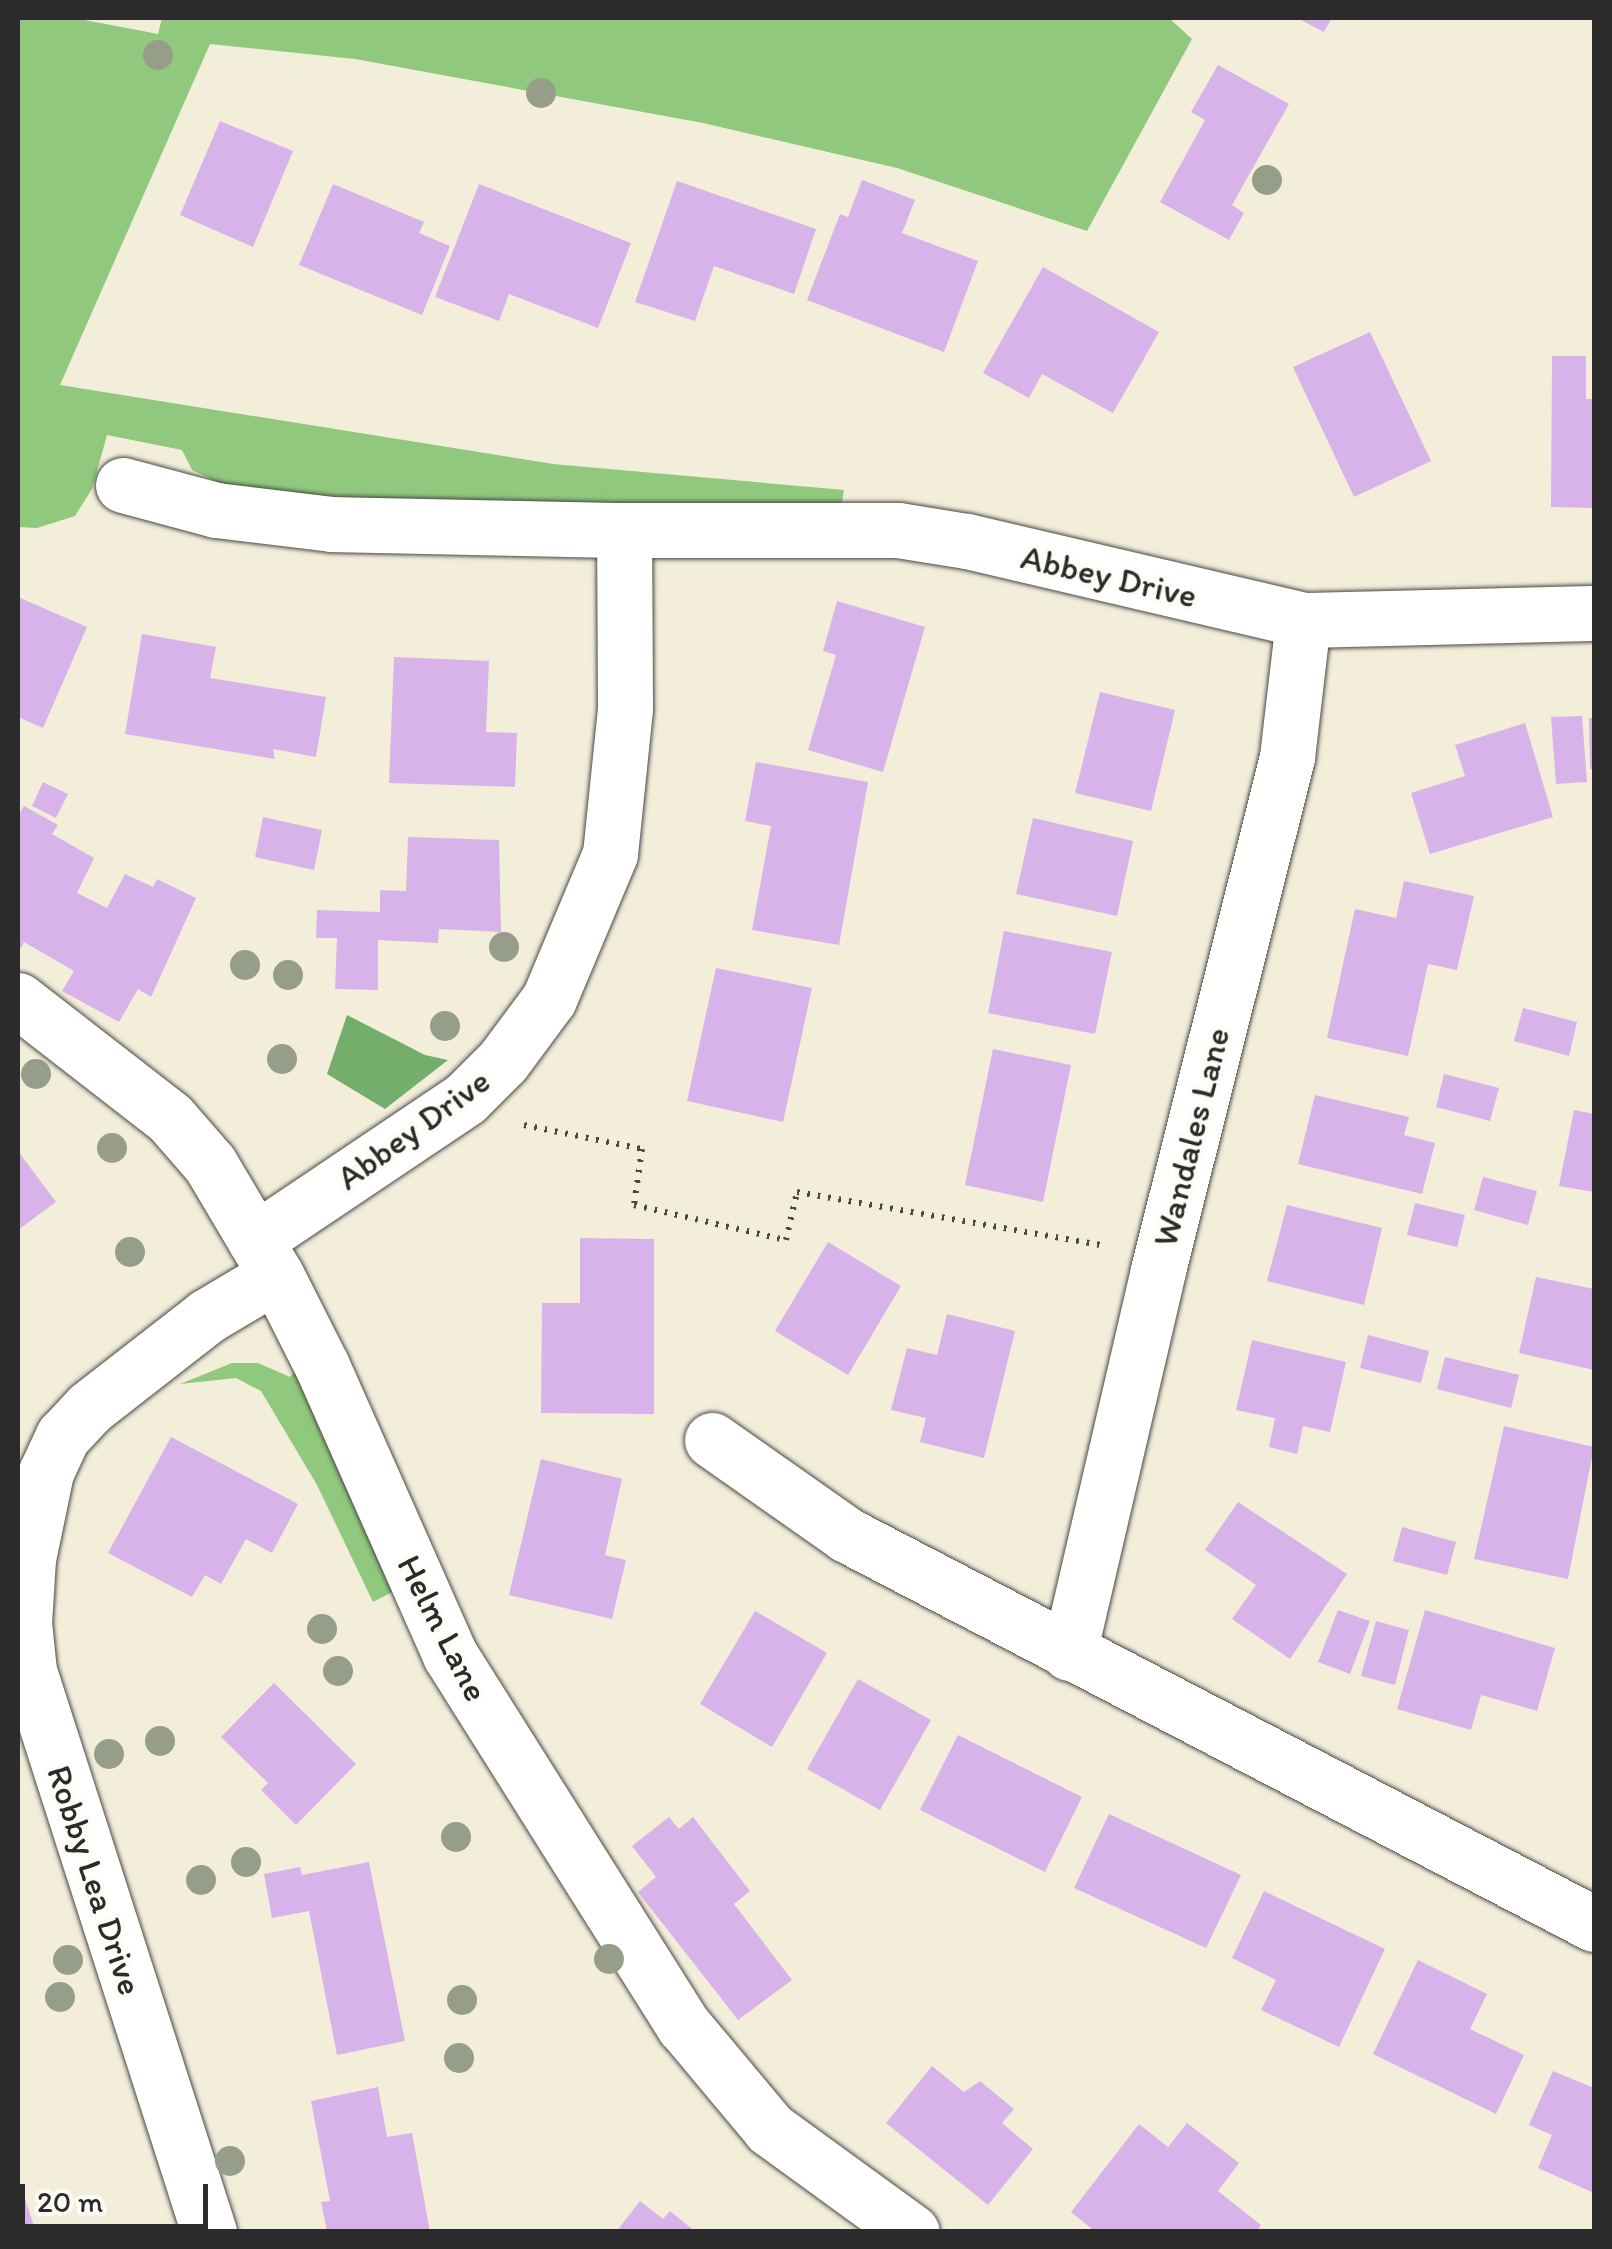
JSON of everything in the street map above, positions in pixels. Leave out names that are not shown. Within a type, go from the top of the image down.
[{"type":"street","name":"Abbey Drive","points":[[123,485],[216,510],[332,524],[898,530],[968,542],[1115,580],[1303,620],[1594,613]]},
{"type":"street","name":"Abbey Drive","points":[[266,1257],[450,1110],[502,1061],[549,999],[610,854],[625,708],[624,530]]},
{"type":"street","name":"Wandales Lane","points":[[1069,1653],[1162,1255],[1287,758],[1303,620]]},
{"type":"street","name":"Helm Lane","points":[[18,1000],[83,1047],[190,1137],[266,1257],[322,1366],[450,1656],[684,2026],[770,2128],[912,2232]]},
{"type":"street","name":"Robby Lea Drive","points":[[209,2232],[29,1671],[24,1623],[32,1474],[88,1408],[207,1316],[266,1257]]},
{"type":"street","points":[[712,1440],[847,1534],[1069,1653],[1594,1921]]},
{"type":"path","points":[[450,1110],[642,1149],[634,1205],[786,1240],[796,1192],[1162,1255]]},
{"type":"green space","points":[[18,18],[74,18],[158,34],[162,18],[1169,18],[1192,39],[1087,231],[897,168],[703,123],[355,59],[210,44],[60,385],[553,464],[844,490],[841,509],[344,501],[220,483],[192,470],[182,450],[107,435],[92,489],[75,516],[37,528],[18,527]]},
{"type":"green space","points":[[347,1015],[425,1055],[448,1060],[385,1109],[327,1074]]},
{"type":"green space","points":[[232,1363],[258,1363],[290,1377],[298,1368],[398,1589],[373,1602],[317,1485],[261,1391],[236,1378],[180,1384]]},
{"type":"building","points":[[1297,18],[1332,18],[1324,32]]},
{"type":"building","points":[[1218,65],[1289,104],[1232,205],[1244,213],[1229,240],[1160,202],[1205,120],[1191,112]]},
{"type":"building","points":[[220,121],[293,151],[253,247],[180,215]]},
{"type":"building","points":[[862,180],[915,200],[902,233],[978,261],[944,352],[807,300],[840,214],[848,217]]},
{"type":"building","points":[[677,181],[816,229],[794,294],[714,266],[695,321],[635,302]]},
{"type":"building","points":[[333,184],[424,222],[419,233],[450,246],[422,315],[299,265]]},
{"type":"building","points":[[479,184],[631,243],[598,328],[509,294],[499,321],[435,297]]},
{"type":"building","points":[[1043,267],[1159,332],[1113,413],[1042,374],[1029,398],[983,373]]},
{"type":"building","points":[[1370,332],[1431,461],[1354,497],[1293,367]]},
{"type":"building","points":[[1552,356],[1586,356],[1586,399],[1594,399],[1594,508],[1551,507]]},
{"type":"building","points":[[18,597],[87,627],[43,728],[18,717]]},
{"type":"building","points":[[837,601],[925,627],[883,772],[808,750],[836,655],[823,651]]},
{"type":"building","points":[[142,634],[216,647],[210,678],[326,697],[316,757],[273,749],[275,759],[125,734]]},
{"type":"building","points":[[394,657],[489,661],[486,732],[517,733],[515,787],[389,783]]},
{"type":"building","points":[[1100,692],[1175,710],[1151,811],[1075,793]]},
{"type":"building","points":[[1582,716],[1587,782],[1556,784],[1551,717]]},
{"type":"building","points":[[1589,718],[1594,718],[1594,769],[1590,769]]},
{"type":"building","points":[[1525,723],[1553,817],[1430,854],[1411,793],[1465,776],[1455,745]]},
{"type":"building","points":[[756,762],[868,782],[839,945],[752,930],[771,826],[745,821]]},
{"type":"building","points":[[43,782],[68,794],[56,818],[32,806]]},
{"type":"building","points":[[24,806],[58,825],[52,834],[94,858],[77,893],[107,908],[125,874],[153,887],[157,879],[196,898],[151,997],[138,989],[119,1022],[62,991],[74,971],[24,942],[18,953],[18,816]]},
{"type":"building","points":[[263,817],[322,830],[314,870],[255,857]]},
{"type":"building","points":[[1033,818],[1133,841],[1117,916],[1016,894]]},
{"type":"building","points":[[408,837],[499,840],[501,932],[439,929],[438,943],[378,940],[378,990],[335,989],[337,938],[316,938],[317,910],[380,912],[380,890],[406,891]]},
{"type":"building","points":[[1404,881],[1474,896],[1457,970],[1428,964],[1408,1056],[1327,1038],[1355,909],[1396,918]]},
{"type":"building","points":[[1004,931],[1112,952],[1095,1034],[988,1013]]},
{"type":"building","points":[[716,968],[812,988],[783,1122],[687,1101]]},
{"type":"building","points":[[1523,1008],[1577,1022],[1569,1056],[1514,1041]]},
{"type":"building","points":[[993,1049],[1071,1065],[1043,1202],[965,1185]]},
{"type":"building","points":[[1444,1074],[1499,1088],[1490,1121],[1436,1107]]},
{"type":"building","points":[[1315,1095],[1409,1117],[1404,1135],[1435,1143],[1422,1194],[1298,1164]]},
{"type":"building","points":[[1574,1110],[1594,1114],[1594,1192],[1559,1186]]},
{"type":"building","points":[[18,1151],[56,1202],[18,1230]]},
{"type":"building","points":[[1483,1177],[1537,1191],[1528,1225],[1474,1210]]},
{"type":"building","points":[[1415,1203],[1465,1215],[1457,1247],[1407,1235]]},
{"type":"building","points":[[1287,1205],[1382,1228],[1364,1305],[1267,1281]]},
{"type":"building","points":[[580,1238],[654,1239],[654,1414],[541,1413],[542,1303],[580,1303]]},
{"type":"building","points":[[828,1242],[901,1286],[848,1375],[775,1331]]},
{"type":"building","points":[[1536,1277],[1594,1289],[1594,1370],[1519,1353]]},
{"type":"building","points":[[947,1314],[1015,1331],[984,1458],[920,1442],[926,1418],[891,1410],[907,1348],[937,1355]]},
{"type":"building","points":[[1368,1335],[1429,1351],[1421,1383],[1360,1368]]},
{"type":"building","points":[[1252,1340],[1346,1362],[1330,1432],[1303,1426],[1297,1454],[1269,1447],[1275,1418],[1236,1410]]},
{"type":"building","points":[[1445,1357],[1519,1375],[1511,1408],[1437,1389]]},
{"type":"building","points":[[1504,1426],[1594,1447],[1568,1579],[1474,1559]]},
{"type":"building","points":[[171,1437],[298,1504],[272,1553],[246,1539],[221,1584],[205,1575],[192,1597],[108,1553]]},
{"type":"building","points":[[541,1459],[622,1479],[605,1555],[626,1560],[612,1619],[509,1595]]},
{"type":"building","points":[[1238,1502],[1347,1574],[1290,1659],[1232,1619],[1256,1585],[1205,1550]]},
{"type":"building","points":[[1402,1527],[1456,1542],[1447,1575],[1393,1561]]},
{"type":"building","points":[[1338,1610],[1370,1621],[1350,1674],[1318,1662]]},
{"type":"building","points":[[1425,1610],[1555,1648],[1537,1711],[1481,1695],[1471,1730],[1397,1709]]},
{"type":"building","points":[[755,1611],[827,1653],[772,1747],[700,1704]]},
{"type":"building","points":[[1376,1621],[1409,1630],[1395,1685],[1361,1676]]},
{"type":"building","points":[[858,1679],[931,1720],[880,1810],[807,1769]]},
{"type":"building","points":[[274,1683],[356,1764],[296,1825],[261,1790],[268,1783],[221,1737]]},
{"type":"building","points":[[958,1735],[1082,1797],[1045,1872],[920,1810]]},
{"type":"building","points":[[1109,1814],[1241,1875],[1206,1948],[1074,1888]]},
{"type":"building","points":[[669,1817],[679,1829],[693,1817],[750,1891],[734,1904],[792,1980],[738,2020],[638,1892],[656,1877],[632,1846]]},
{"type":"building","points":[[369,1862],[405,2041],[337,2055],[309,1911],[272,1918],[264,1874],[300,1867],[302,1875]]},
{"type":"building","points":[[1264,1891],[1385,1949],[1339,2047],[1261,2010],[1276,1980],[1232,1958]]},
{"type":"building","points":[[1418,1960],[1487,1994],[1470,2029],[1524,2055],[1496,2114],[1373,2054]]},
{"type":"building","points":[[932,2066],[964,2092],[980,2081],[1014,2109],[1002,2123],[1033,2149],[988,2205],[886,2123]]},
{"type":"building","points":[[1553,2071],[1594,2088],[1594,2193],[1538,2168],[1552,2135],[1529,2125]]},
{"type":"building","points":[[378,2087],[387,2137],[412,2133],[430,2232],[327,2232],[321,2202],[330,2201],[311,2101]]},
{"type":"building","points":[[1187,2123],[1239,2163],[1218,2191],[1261,2225],[1256,2232],[1096,2232],[1071,2212],[1139,2124],[1168,2147]]},
{"type":"building","points":[[18,2178],[36,2232],[18,2232]]},
{"type":"building","points":[[640,2201],[663,2219],[670,2211],[696,2232],[616,2232]]}]
